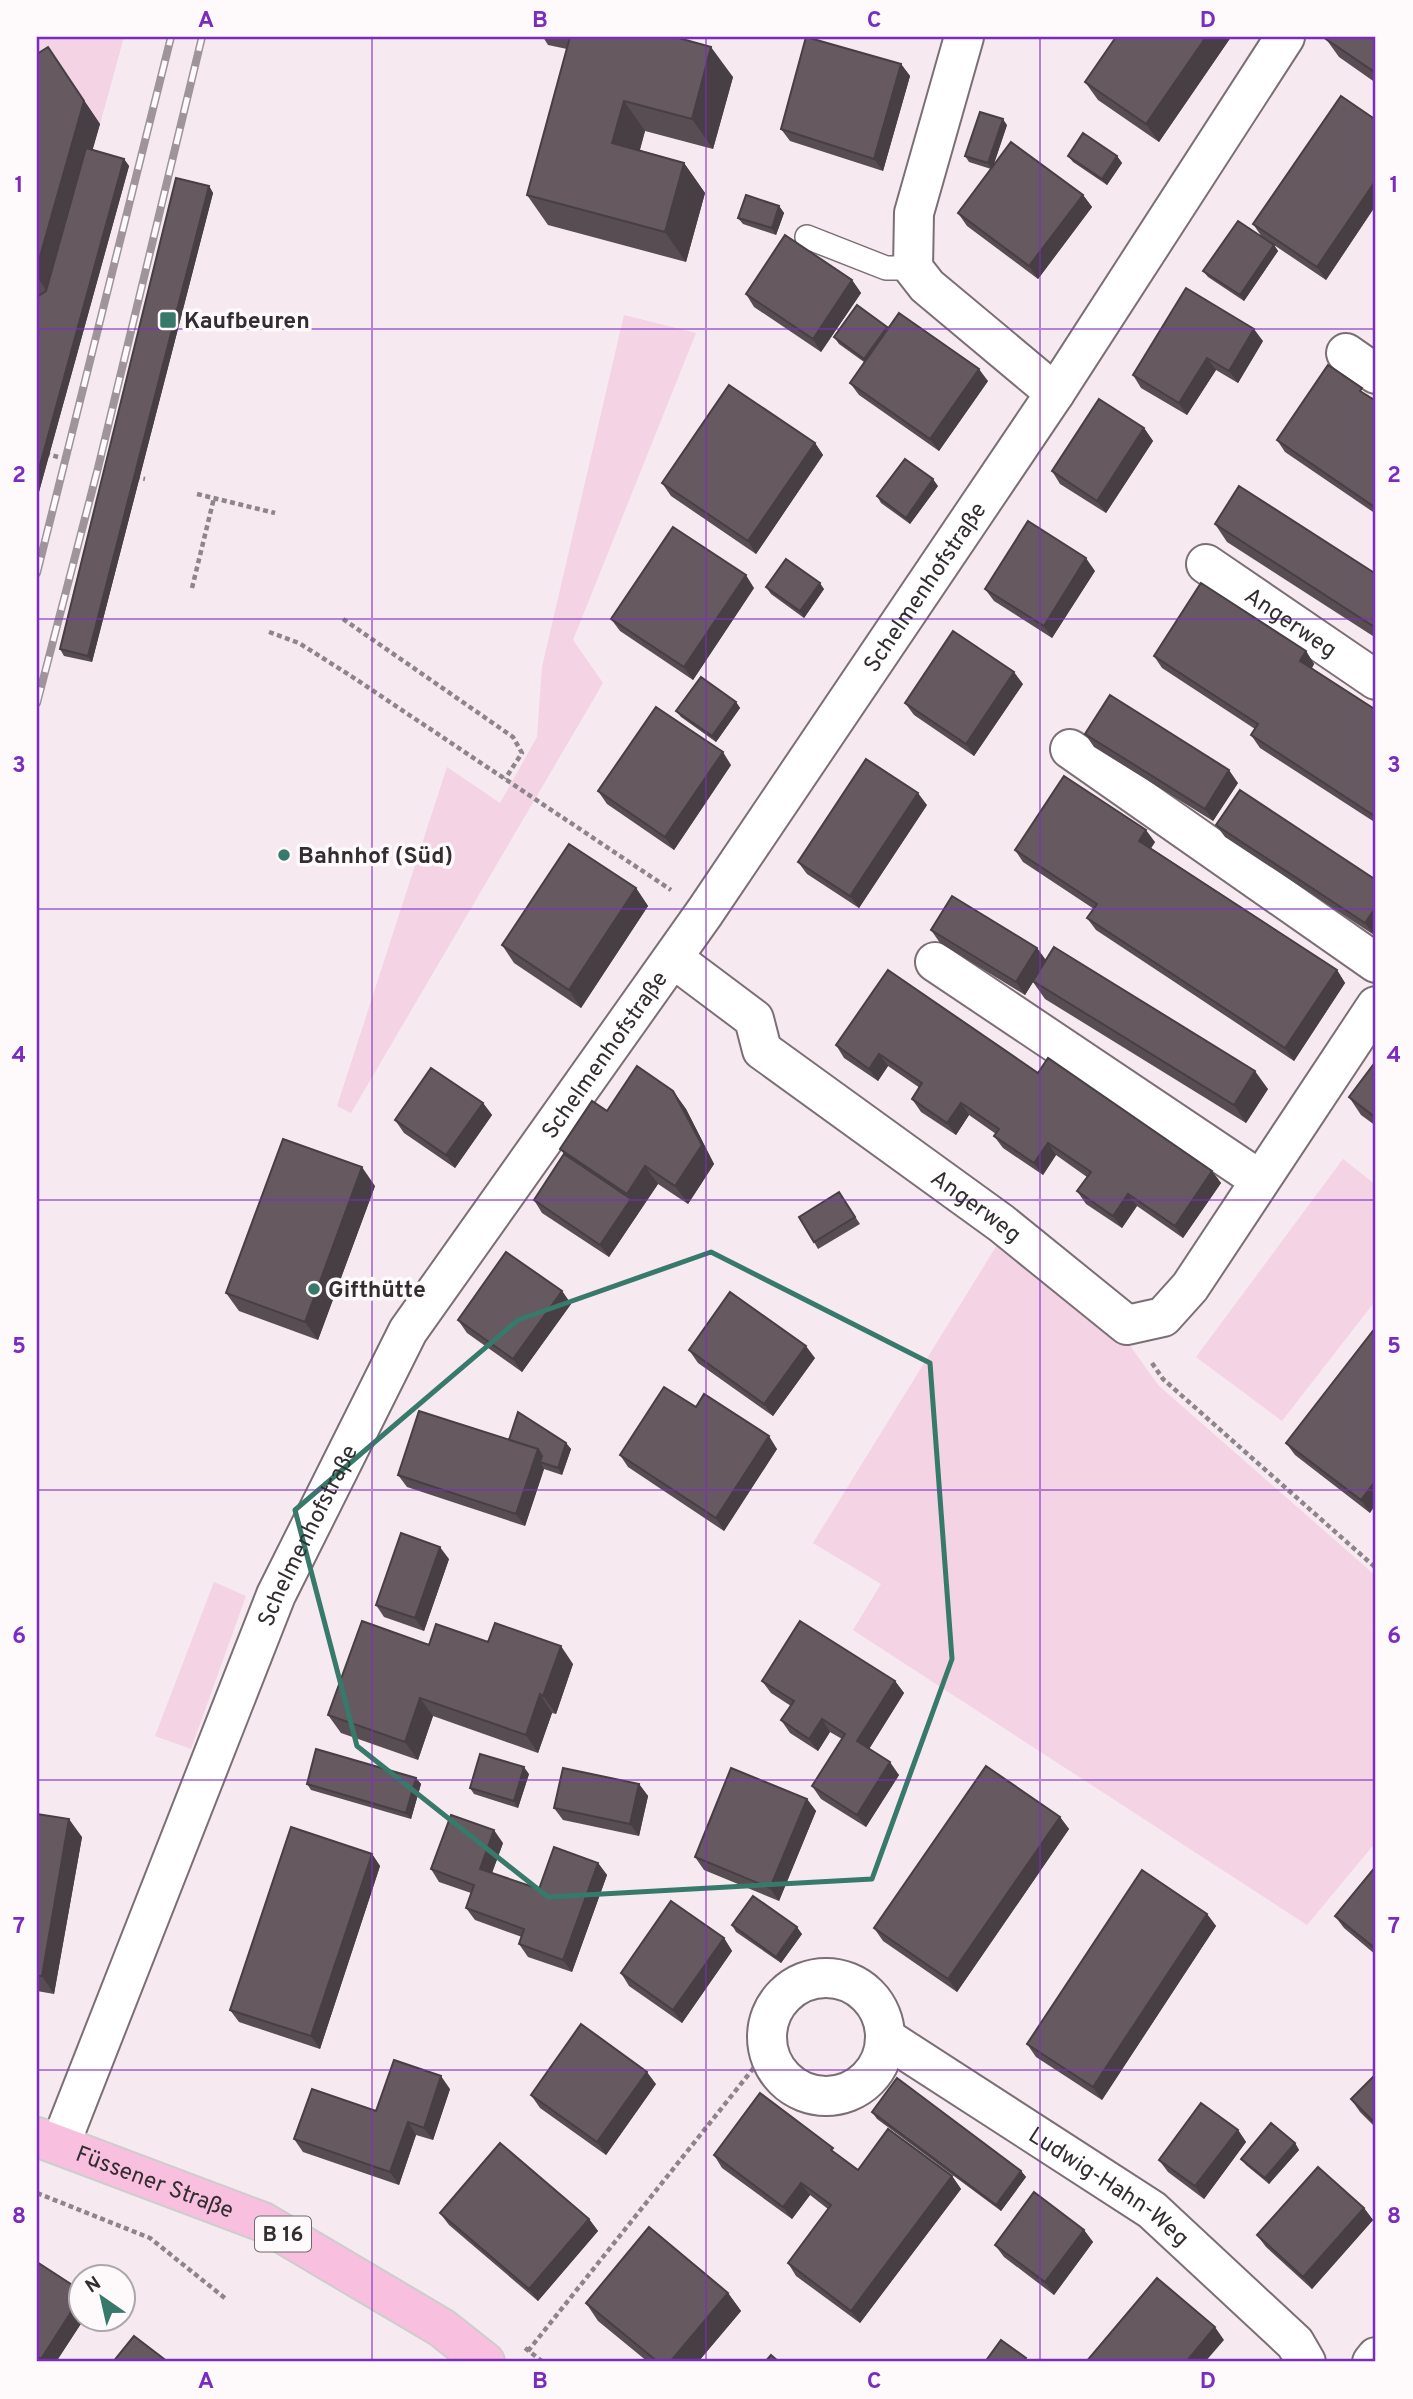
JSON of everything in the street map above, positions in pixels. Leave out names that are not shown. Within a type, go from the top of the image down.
[{"type":"main road","name":"Füssener Straße","points":[[48,2141],[263,2222],[442,2328],[485,2362]]},
{"type":"street","points":[[964,37],[914,214],[913,268],[927,286],[1055,393]]},
{"type":"street","name":"Schelmenhofstraße","points":[[48,2141],[276,1595],[408,1331],[674,959],[1055,393],[1285,37]]},
{"type":"street","name":"Angerweg","points":[[1206,564],[1376,680]]},
{"type":"street","points":[[1070,749],[1376,963]]},
{"type":"street","name":"Angerweg","points":[[674,959],[754,1019],[762,1050],[1001,1223],[1127,1325]]},
{"type":"street","points":[[935,961],[1260,1180]]},
{"type":"street","points":[[1127,1325],[1163,1317],[1190,1287],[1376,1006]]},
{"type":"street","points":[[820,1978],[841,1980],[859,1988],[874,2001],[883,2019],[886,2038],[882,2057],[873,2074],[859,2087],[841,2095],[822,2097],[804,2093],[787,2082],[775,2068],[768,2050],[767,2030],[773,2011],[785,1995],[802,1983],[820,1978]]},
{"type":"street","name":"Ludwig-Hahn-Weg","points":[[886,2038],[1152,2210],[1296,2343],[1306,2362]]},
{"type":"street","points":[[1372,2362],[1376,2357]]},
{"type":"lane","points":[[807,237],[886,268],[913,268]]},
{"type":"path","points":[[37,451],[58,457]]},
{"type":"path","points":[[125,475],[145,479]]},
{"type":"path","points":[[197,494],[275,513]]},
{"type":"path","points":[[192,588],[214,498]]},
{"type":"path","points":[[344,619],[513,737],[522,752],[505,779]]},
{"type":"path","points":[[269,632],[299,643],[352,676],[705,912]]},
{"type":"path","points":[[1127,1325],[1163,1379],[1376,1568]]},
{"type":"path","points":[[528,2350],[768,2050]]},
{"type":"path","points":[[37,2193],[150,2238],[226,2299]]},
{"type":"highlighted area","points":[[711,1252],[930,1363],[952,1659],[872,1879],[548,1897],[357,1746],[295,1510],[518,1320]]},
{"type":"shaded area","points":[[37,37],[124,37],[100,124],[65,71],[37,87]]},
{"type":"shaded area","points":[[624,315],[696,333],[573,640],[603,683],[351,1113],[337,1106],[447,767],[500,803],[537,737],[542,667]]},
{"type":"shaded area","points":[[1343,1159],[1376,1185],[1376,1300],[1282,1421],[1196,1357]]},
{"type":"shaded area","points":[[1002,1237],[1119,1330],[1158,1385],[1376,1576],[1376,1842],[1307,1925],[853,1630],[881,1584],[813,1543]]},
{"type":"shaded area","points":[[214,1582],[246,1596],[191,1749],[155,1736]]},
{"type":"building","points":[[570,37],[675,37],[711,47],[692,119],[624,101],[612,143],[684,163],[665,232],[527,195]]},
{"type":"building","points":[[806,37],[901,64],[874,159],[781,129]]},
{"type":"building","points":[[1116,37],[1206,37],[1146,124],[1085,82]]},
{"type":"building","points":[[1376,37],[1376,73],[1326,39]]},
{"type":"building","points":[[48,47],[84,101],[37,267],[37,54]]},
{"type":"building","points":[[1341,96],[1376,120],[1376,180],[1317,267],[1253,224]]},
{"type":"building","points":[[980,112],[1003,119],[988,163],[965,156]]},
{"type":"building","points":[[1083,133],[1117,156],[1102,179],[1068,156]]},
{"type":"building","points":[[1011,142],[1083,195],[1029,266],[958,213]]},
{"type":"building","points":[[86,148],[124,159],[37,476],[37,297],[46,291]]},
{"type":"building","points":[[176,178],[209,186],[88,656],[60,649]]},
{"type":"building","points":[[746,195],[779,206],[772,228],[738,218]]},
{"type":"building","points":[[1238,221],[1274,245],[1240,295],[1203,271]]},
{"type":"building","points":[[785,235],[852,280],[813,339],[746,294]]},
{"type":"building","points":[[1186,288],[1254,329],[1229,371],[1207,358],[1179,403],[1133,375]]},
{"type":"building","points":[[857,305],[887,327],[864,359],[834,337]]},
{"type":"building","points":[[899,313],[979,369],[930,439],[850,383]]},
{"type":"building","points":[[1328,365],[1376,401],[1376,508],[1277,440]]},
{"type":"building","points":[[729,385],[815,443],[748,541],[662,483]]},
{"type":"building","points":[[1099,399],[1144,428],[1097,501],[1052,471]]},
{"type":"building","points":[[905,459],[933,479],[906,518],[877,496]]},
{"type":"building","points":[[1239,486],[1376,574],[1376,628],[1215,524]]},
{"type":"building","points":[[1028,521],[1086,558],[1044,626],[985,589]]},
{"type":"building","points":[[673,527],[746,575],[684,667],[611,619]]},
{"type":"building","points":[[786,559],[820,583],[800,611],[766,587]]},
{"type":"building","points":[[1201,583],[1306,651],[1300,661],[1376,710],[1376,817],[1251,735],[1258,724],[1154,656]]},
{"type":"building","points":[[953,631],[1014,672],[966,744],[905,703]]},
{"type":"building","points":[[701,677],[736,702],[712,736],[676,711]]},
{"type":"building","points":[[1110,695],[1229,770],[1205,809],[1085,734]]},
{"type":"building","points":[[656,707],[723,752],[665,837],[598,791]]},
{"type":"building","points":[[866,759],[918,793],[850,896],[798,862]]},
{"type":"building","points":[[1064,776],[1146,830],[1139,841],[1337,970],[1285,1048],[1087,918],[1097,904],[1015,850]]},
{"type":"building","points":[[1240,790],[1376,880],[1376,907],[1365,923],[1216,825]]},
{"type":"building","points":[[569,844],[636,888],[569,990],[502,945]]},
{"type":"building","points":[[952,896],[1037,948],[1016,982],[931,930]]},
{"type":"building","points":[[1054,947],[1255,1071],[1234,1105],[1033,981]]},
{"type":"building","points":[[888,970],[1038,1073],[1048,1058],[1212,1171],[1175,1226],[1128,1194],[1113,1216],[1077,1191],[1091,1172],[1048,1143],[1034,1163],[994,1136],[999,1129],[961,1103],[947,1123],[912,1099],[922,1083],[879,1054],[869,1069],[836,1045]]},
{"type":"building","points":[[1376,1061],[1376,1118],[1349,1097]]},
{"type":"building","points":[[637,1066],[673,1091],[702,1145],[675,1186],[645,1166],[627,1194],[560,1149],[592,1101],[607,1111]]},
{"type":"building","points":[[431,1068],[483,1103],[446,1155],[395,1120]]},
{"type":"building","points":[[283,1139],[362,1167],[305,1322],[226,1293]]},
{"type":"building","points":[[564,1154],[631,1199],[600,1245],[534,1200]]},
{"type":"building","points":[[839,1192],[855,1217],[814,1242],[799,1217]]},
{"type":"building","points":[[506,1252],[562,1291],[513,1359],[458,1320]]},
{"type":"building","points":[[730,1292],[806,1346],[764,1404],[689,1350]]},
{"type":"building","points":[[1376,1327],[1376,1480],[1361,1500],[1286,1443]]},
{"type":"building","points":[[664,1387],[696,1407],[704,1394],[769,1436],[716,1518],[620,1455]]},
{"type":"building","points":[[419,1411],[538,1449],[516,1514],[398,1475]]},
{"type":"building","points":[[518,1412],[566,1443],[558,1468],[540,1462],[542,1456],[538,1449],[509,1440]]},
{"type":"building","points":[[401,1533],[440,1547],[415,1618],[376,1605]]},
{"type":"building","points":[[362,1621],[429,1645],[436,1624],[488,1642],[495,1623],[561,1646],[526,1735],[420,1698],[405,1742],[328,1715]]},
{"type":"building","points":[[800,1621],[895,1681],[857,1741],[890,1762],[857,1815],[812,1786],[845,1734],[822,1719],[809,1739],[781,1720],[794,1701],[762,1681]]},
{"type":"building","points":[[316,1749],[416,1778],[406,1813],[307,1784]]},
{"type":"building","points":[[480,1754],[524,1767],[514,1801],[470,1788]]},
{"type":"building","points":[[986,1766],[1060,1817],[948,1979],[874,1928]]},
{"type":"building","points":[[563,1768],[639,1784],[630,1824],[554,1808]]},
{"type":"building","points":[[731,1768],[807,1799],[770,1888],[695,1857]]},
{"type":"building","points":[[37,1814],[69,1819],[42,1976],[37,1976]]},
{"type":"building","points":[[451,1815],[494,1830],[480,1869],[539,1889],[554,1847],[598,1863],[563,1960],[519,1944],[524,1929],[466,1908],[474,1885],[431,1869]]},
{"type":"building","points":[[291,1827],[372,1854],[311,2036],[230,2010]]},
{"type":"building","points":[[1376,1866],[1376,1949],[1335,1916]]},
{"type":"building","points":[[1142,1870],[1207,1914],[1093,2087],[1027,2044]]},
{"type":"building","points":[[753,1896],[797,1927],[776,1957],[732,1925]]},
{"type":"building","points":[[671,1901],[724,1938],[673,2010],[621,1973]]},
{"type":"building","points":[[581,2024],[647,2072],[597,2142],[531,2095]]},
{"type":"building","points":[[394,2060],[441,2076],[424,2128],[408,2122],[390,2172],[294,2139],[312,2089],[376,2111]]},
{"type":"building","points":[[1376,2074],[1376,2124],[1351,2099]]},
{"type":"building","points":[[897,2078],[1021,2171],[996,2205],[872,2112]]},
{"type":"building","points":[[760,2093],[858,2170],[888,2129],[952,2176],[851,2311],[788,2263],[831,2205],[801,2183],[783,2207],[714,2155]]},
{"type":"building","points":[[1201,2103],[1238,2130],[1195,2186],[1159,2160]]},
{"type":"building","points":[[1271,2123],[1295,2143],[1265,2178],[1241,2159]]},
{"type":"building","points":[[500,2143],[589,2219],[529,2289],[440,2213]]},
{"type":"building","points":[[1318,2167],[1364,2208],[1303,2277],[1257,2235]]},
{"type":"building","points":[[1034,2192],[1084,2230],[1045,2282],[995,2245]]},
{"type":"building","points":[[649,2227],[728,2293],[670,2362],[658,2362],[586,2303]]},
{"type":"building","points":[[37,2262],[66,2281],[66,2320],[41,2359],[37,2356]]},
{"type":"building","points":[[1157,2278],[1215,2327],[1186,2362],[1086,2362]]},
{"type":"building","points":[[134,2336],[168,2362],[113,2362]]},
{"type":"building","points":[[1001,2340],[1026,2358],[1023,2362],[985,2362]]},
{"type":"building","points":[[771,2355],[779,2362],[765,2362]]},
{"type":"railway","points":[[37,573],[171,37]]},
{"type":"railway","points":[[37,703],[98,468],[202,37]]},
{"type":"place","name":"Kaufbeuren","points":[[168,320]]},
{"type":"place","name":"Bahnhof (Süd)","points":[[284,855]]},
{"type":"place","name":"Gifthütte","points":[[314,1289]]}]
